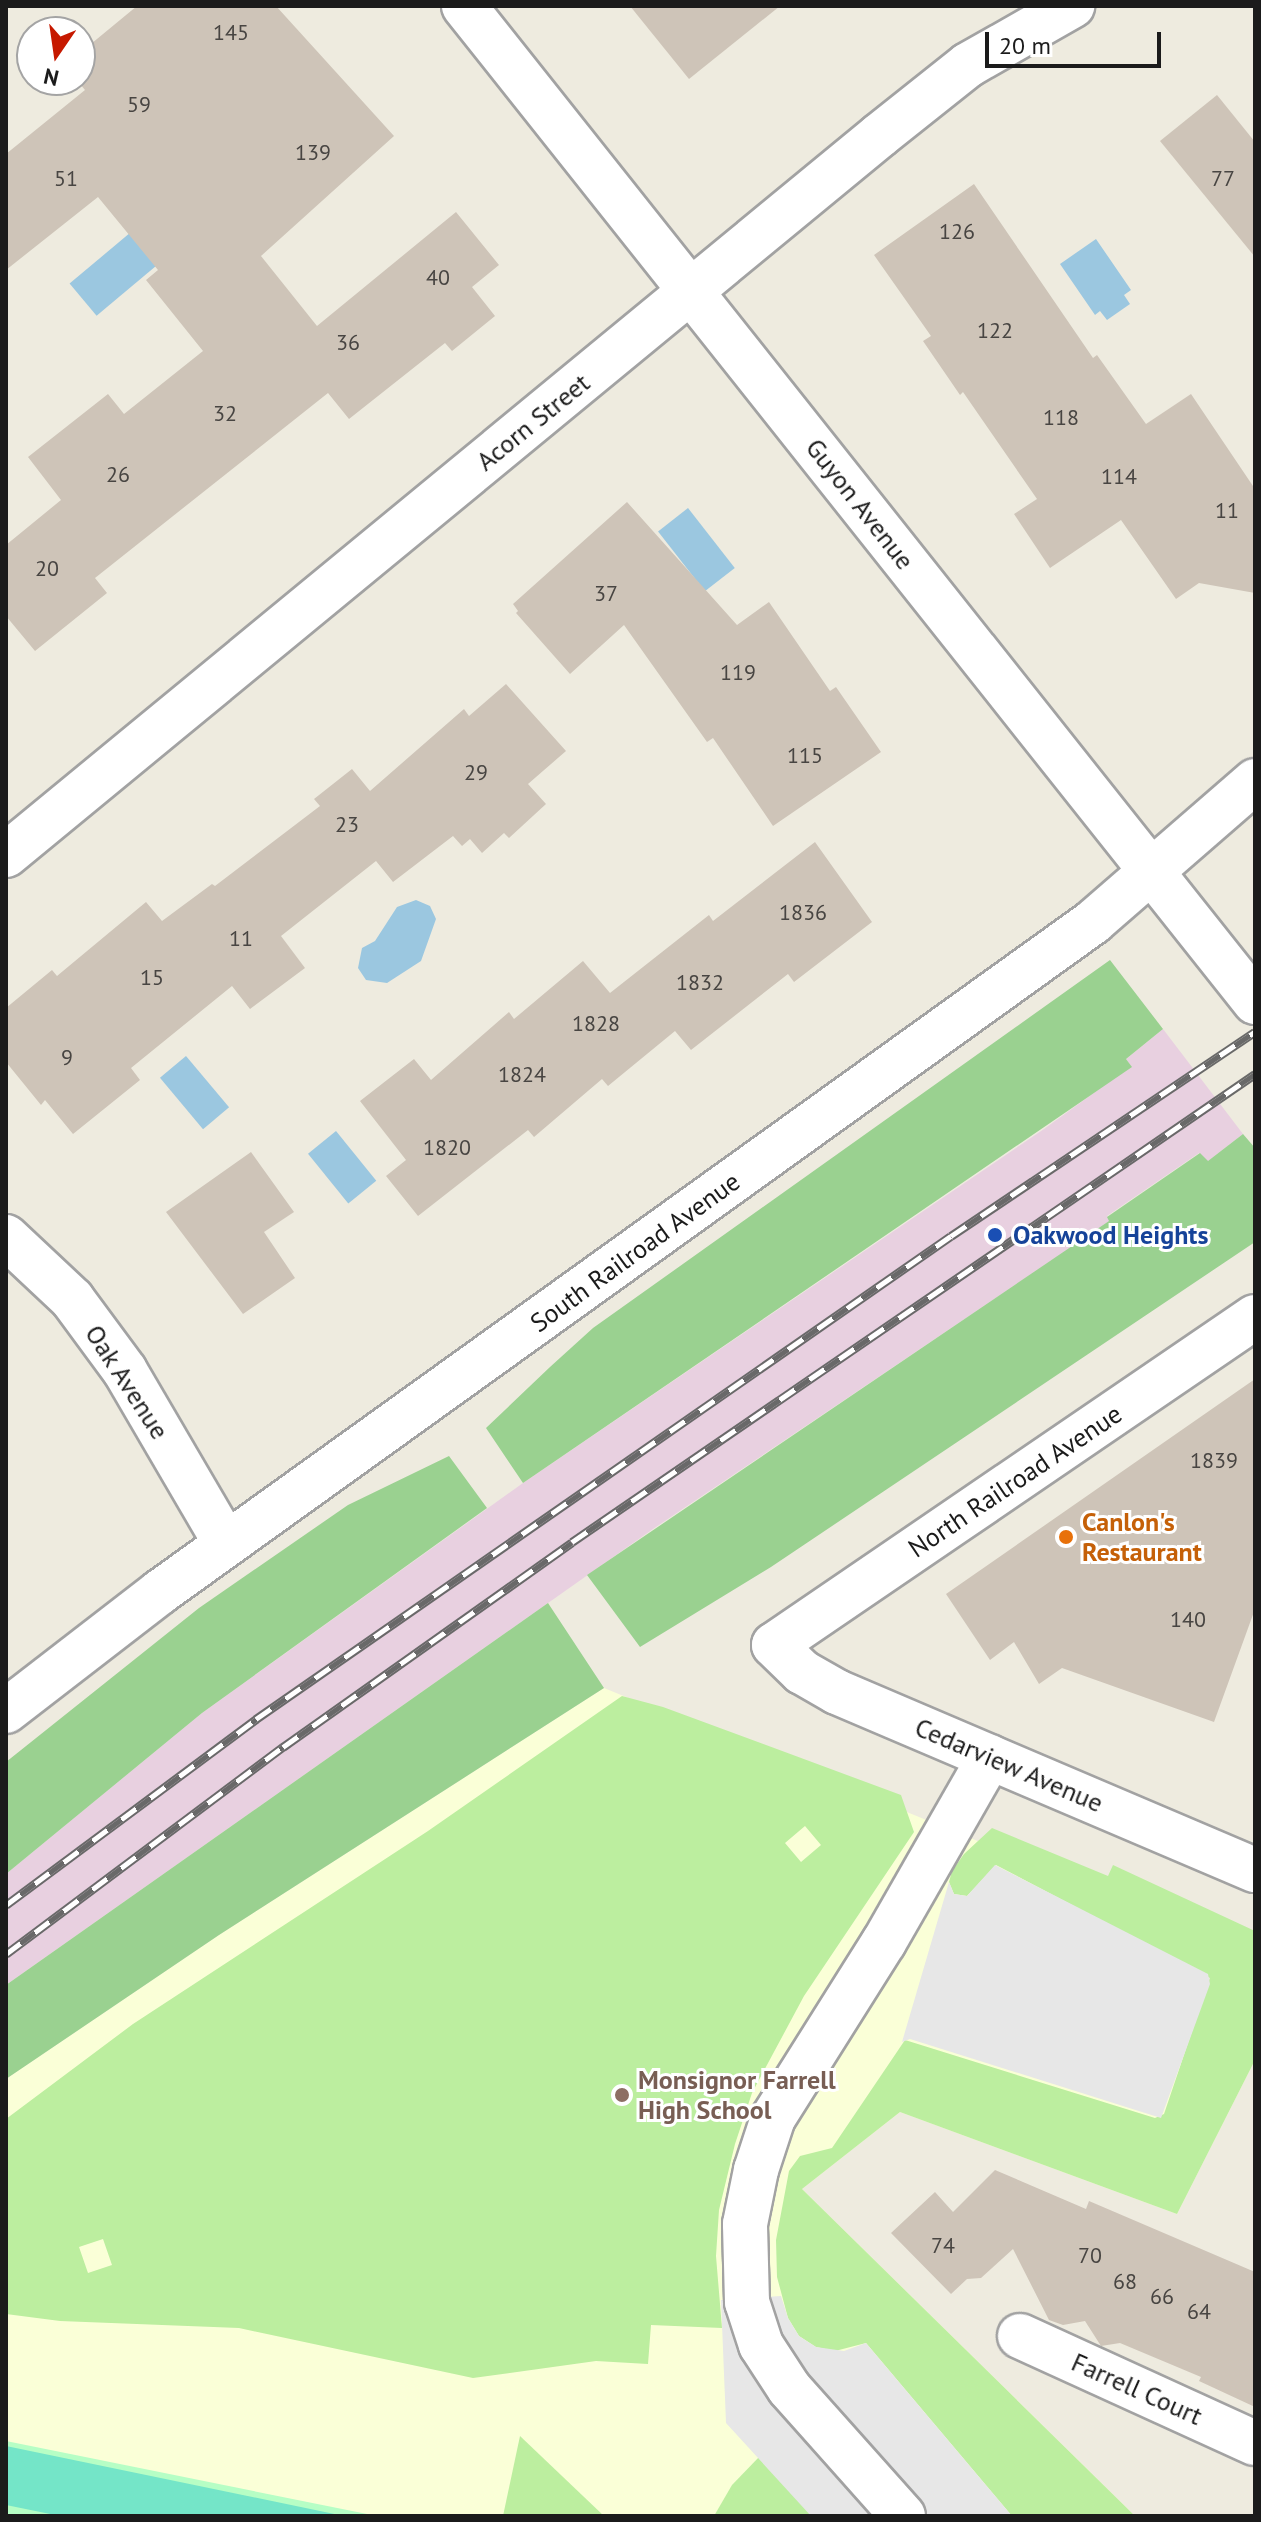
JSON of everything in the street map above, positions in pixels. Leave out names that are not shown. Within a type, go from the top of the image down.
[{"type":"street","name":"Guyon Avenue","points":[[464,6],[1255,1002]]},
{"type":"street","name":"Acorn Street","points":[[6,855],[968,65],[1072,6]]},
{"type":"street","name":"South Railroad Avenue","points":[[6,1711],[97,1638],[226,1544],[1093,922],[1255,781]]},
{"type":"street","name":"Oak Avenue","points":[[6,1237],[72,1299],[125,1371],[226,1544]]},
{"type":"street","name":"North Railroad Avenue","points":[[774,1645],[1255,1317]]},
{"type":"street","name":"Cedarview Avenue","points":[[774,1645],[802,1672],[837,1692],[1255,1870]]},
{"type":"street","points":[[903,2516],[789,2388],[761,2345],[747,2302],[745,2224],[756,2170],[773,2118],[884,1942],[990,1757]]},
{"type":"street","name":"Farrell Court","points":[[1020,2336],[1255,2443]]},
{"type":"shaded area","points":[[1163,1029],[1243,1134],[1207,1162],[1199,1153],[1107,1216],[1110,1221],[653,1529],[6,1985],[6,1874],[202,1713],[523,1483],[1044,1129],[1131,1066],[1126,1059]]},
{"type":"shaded area","name":"Monsignor Farrell High School","points":[[604,1688],[1107,1894],[1255,2060],[1177,2214],[900,2112],[802,2189],[1135,2516],[6,2516],[6,2079],[219,1935]]},
{"type":"shaded area","points":[[995,1865],[1208,1974],[1210,1984],[1161,2118],[910,2039],[902,2042],[949,1882],[954,1894],[967,1896]]},
{"type":"shaded area","points":[[781,2296],[788,2318],[799,2336],[816,2347],[844,2351],[866,2343],[1012,2516],[811,2516],[726,2423],[721,2300]]},
{"type":"green space","points":[[1110,960],[1163,1029],[1126,1059],[1132,1067],[523,1483],[486,1428],[593,1328]]},
{"type":"green space","points":[[1243,1134],[1255,1148],[1255,1242],[771,1567],[640,1647],[587,1575],[1109,1221],[1107,1217],[1200,1153],[1208,1161]]},
{"type":"green space","points":[[449,1456],[487,1508],[202,1713],[6,1874],[6,1762],[199,1608],[348,1505]]},
{"type":"green space","points":[[548,1603],[604,1688],[219,1935],[6,2079],[6,1985]]},
{"type":"green space","points":[[622,1696],[663,1707],[901,1795],[914,1832],[804,1996],[752,2093],[735,2144],[719,2210],[716,2256],[722,2328],[651,2325],[648,2364],[596,2361],[473,2378],[239,2328],[60,2321],[6,2314],[6,2119],[133,2024],[428,1831]],"holes":[[[805,1826],[821,1845],[801,1862],[785,1843]],[[103,2239],[112,2265],[88,2273],[79,2247]]]},
{"type":"green space","points":[[992,1828],[1108,1876],[1113,1865],[1255,1931],[1255,2060],[1177,2214],[900,2112],[802,2189],[1135,2516],[1012,2516],[866,2343],[835,2351],[816,2347],[799,2336],[788,2318],[777,2277],[776,2240],[789,2171],[800,2156],[832,2148],[905,2040],[1155,2118],[1164,2114],[1210,1978],[996,1865],[967,1896],[954,1894],[949,1882],[952,1871],[964,1854]]},
{"type":"green space","points":[[520,2436],[604,2516],[503,2516]]},
{"type":"green space","points":[[6,2441],[377,2516],[6,2516]]},
{"type":"green space","points":[[6,2446],[344,2516],[60,2516],[6,2505]]},
{"type":"green space","points":[[760,2456],[811,2516],[714,2516],[732,2485]]},
{"type":"water","points":[[137,227],[164,259],[97,316],[70,284]]},
{"type":"water","points":[[1096,239],[1131,290],[1124,295],[1130,304],[1107,320],[1100,311],[1095,315],[1060,264]]},
{"type":"water","points":[[688,508],[735,568],[705,591],[658,531]]},
{"type":"water","points":[[416,900],[430,906],[436,919],[421,961],[387,983],[366,980],[358,968],[362,948],[375,941],[397,907]]},
{"type":"water","points":[[186,1056],[229,1107],[203,1129],[160,1078]]},
{"type":"water","points":[[336,1131],[376,1181],[348,1203],[308,1154]]},
{"type":"building","points":[[137,6],[276,6],[394,136],[261,256],[317,326],[456,212],[499,265],[472,287],[495,316],[452,351],[445,343],[349,419],[328,393],[95,578],[107,593],[35,651],[6,616],[6,545],[61,500],[28,457],[108,394],[124,414],[203,351],[146,280],[158,270],[98,197],[6,270],[6,154],[78,96],[96,96],[96,40]]},
{"type":"building","points":[[630,6],[780,6],[689,79]]},
{"type":"building","points":[[1217,95],[1255,142],[1255,257],[1160,141]]},
{"type":"building","points":[[974,184],[1093,358],[1097,355],[1146,424],[1191,394],[1255,489],[1255,593],[1199,583],[1176,599],[1121,520],[1050,568],[1014,514],[1037,499],[963,392],[960,395],[923,341],[931,336],[874,255]]},
{"type":"building","points":[[627,502],[737,625],[769,602],[830,691],[836,687],[881,752],[773,826],[713,738],[707,742],[624,625],[570,674],[516,613],[518,611],[513,604]]},
{"type":"building","points":[[506,684],[566,751],[528,784],[546,804],[509,838],[504,833],[482,853],[470,839],[462,846],[453,836],[393,882],[376,861],[281,936],[305,968],[250,1009],[232,986],[131,1068],[140,1080],[73,1134],[45,1100],[41,1105],[6,1062],[6,1008],[52,970],[57,976],[146,902],[162,921],[212,884],[215,886],[320,806],[314,799],[352,769],[370,791],[464,709],[469,716]]},
{"type":"building","points":[[815,842],[872,922],[794,982],[788,974],[691,1050],[675,1031],[608,1086],[602,1079],[534,1137],[528,1130],[418,1216],[386,1176],[406,1160],[360,1101],[414,1059],[431,1080],[509,1012],[514,1019],[583,961],[610,993],[709,915],[713,921]]},
{"type":"building","points":[[251,1152],[294,1212],[264,1232],[295,1278],[243,1314],[166,1212]]},
{"type":"building","points":[[1255,1379],[1255,1609],[1214,1722],[1062,1668],[1039,1684],[1014,1642],[990,1660],[946,1594]]},
{"type":"building","points":[[995,2170],[1086,2209],[1089,2201],[1255,2272],[1255,2407],[1199,2381],[1201,2377],[1120,2343],[1101,2346],[1085,2321],[1063,2325],[1049,2320],[1013,2249],[981,2278],[967,2279],[951,2294],[891,2233],[935,2192],[953,2212]]},
{"type":"railway","points":[[6,1905],[256,1719],[951,1236],[1255,1032]]},
{"type":"railway","points":[[6,1954],[283,1747],[572,1542],[1255,1074]]},
{"type":"place","name":"Oakwood Heights","points":[[995,1235]]},
{"type":"place","name":"Canlon's Restaurant","points":[[1066,1537]]},
{"type":"place","name":"Monsignor Farrell High School","points":[[622,2095]]}]
